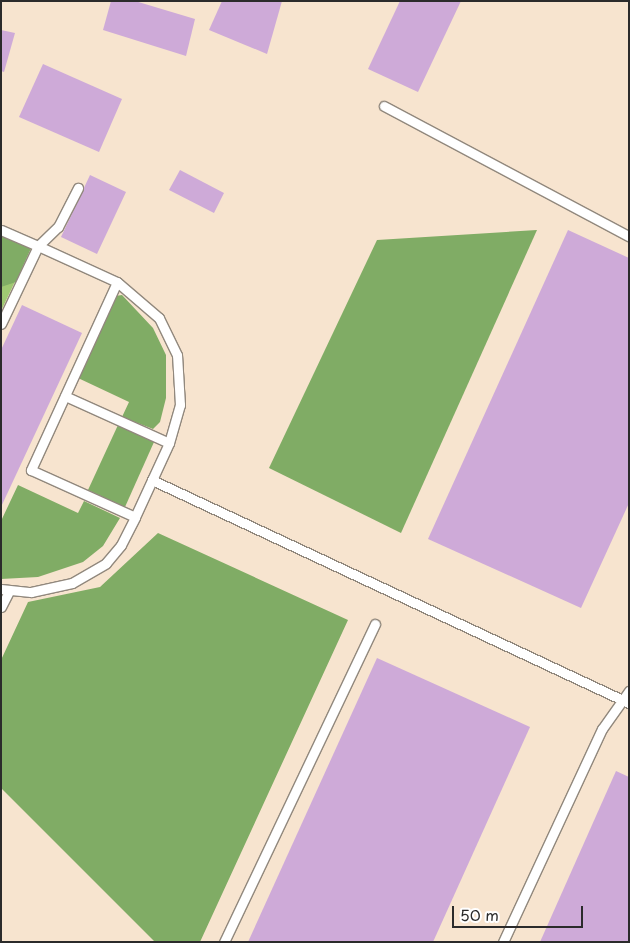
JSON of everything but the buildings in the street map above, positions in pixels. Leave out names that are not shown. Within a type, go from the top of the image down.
[{"type":"lane","points":[[384,106],[629,236]]},
{"type":"lane","points":[[1,324],[38,246],[58,227],[78,188]]},
{"type":"lane","points":[[1,230],[117,282],[159,318],[177,355],[180,405],[169,443],[121,545],[91,573],[72,583],[45,589],[5,590],[1,608]]},
{"type":"lane","points":[[117,282],[31,470],[135,517]]},
{"type":"lane","points":[[65,396],[169,443]]},
{"type":"lane","points":[[152,480],[626,702]]},
{"type":"lane","points":[[224,942],[375,624]]},
{"type":"lane","points":[[503,942],[602,729],[626,702],[629,691]]},
{"type":"green space","points":[[537,230],[401,533],[269,468],[377,240]]},
{"type":"green space","points":[[1,235],[31,248],[16,282],[1,287]]},
{"type":"green space","points":[[1,236],[31,248],[1,311]]},
{"type":"green space","points":[[122,295],[153,328],[166,355],[166,398],[160,422],[153,429],[122,417],[129,402],[78,378],[115,296]]},
{"type":"green space","points":[[118,425],[154,442],[125,507],[88,490]]},
{"type":"green space","points":[[18,485],[78,513],[84,501],[120,518],[103,546],[83,562],[38,577],[1,579],[1,521]]},
{"type":"green space","points":[[158,533],[348,620],[200,942],[155,942],[1,788],[1,660],[28,602],[100,587]]}]
